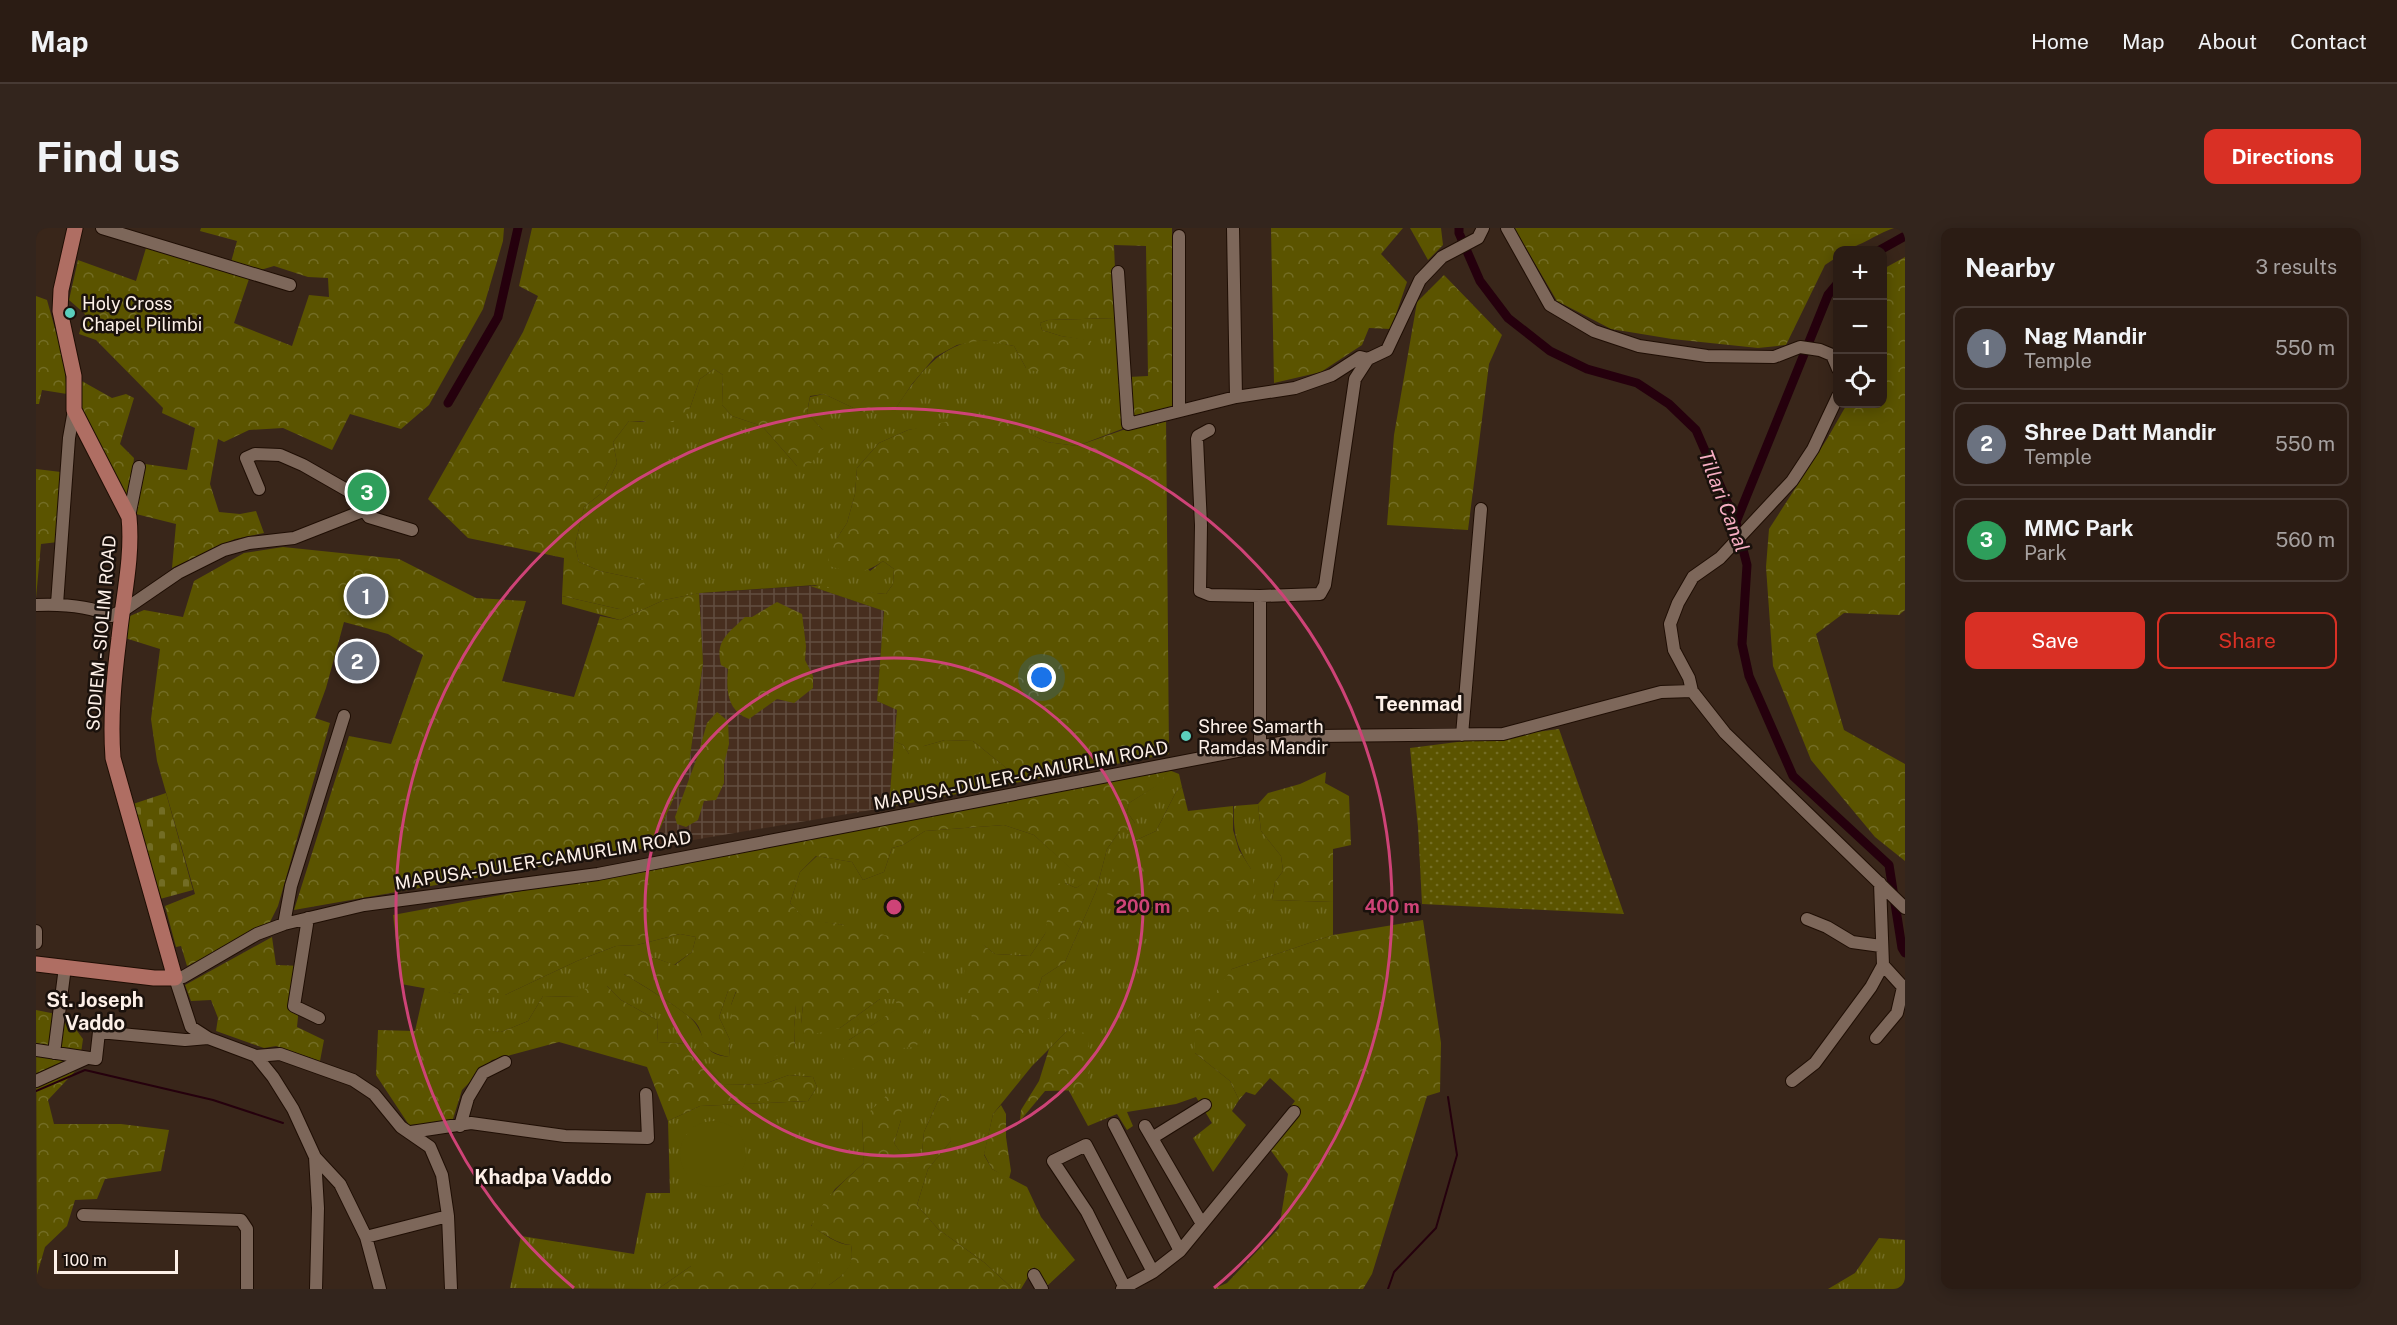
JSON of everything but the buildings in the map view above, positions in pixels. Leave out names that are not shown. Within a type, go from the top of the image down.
[{"type":"main road","name":"SODIEM - SIOLIM ROAD","points":[[75,228],[61,291],[60,311],[74,376],[74,410],[129,517],[130,533],[124,610],[119,635],[110,722],[113,758],[175,978]]},
{"type":"main road","points":[[36,964],[154,978],[175,978]]},
{"type":"street","points":[[102,228],[290,285]]},
{"type":"street","points":[[1233,228],[1236,397]]},
{"type":"street","points":[[1209,430],[1198,436],[1197,440],[1201,525],[1200,591],[1210,595],[1320,594],[1325,585],[1355,379],[1368,359],[1387,350],[1420,280],[1442,257],[1478,238],[1483,228]]},
{"type":"street","points":[[1507,228],[1550,305],[1594,331],[1640,346],[1707,356],[1774,357],[1807,348],[1832,355],[1833,357]]},
{"type":"street","points":[[1179,236],[1179,411]]},
{"type":"street","points":[[1118,272],[1128,424],[1236,397],[1295,388],[1332,375],[1360,357],[1368,359]]},
{"type":"street","points":[[1833,407],[1813,449],[1797,473],[1747,531],[1720,558],[1692,577],[1670,624],[1674,650],[1689,678],[1692,691],[1725,733],[1902,904]]},
{"type":"street","points":[[57,604],[69,438],[74,410]]},
{"type":"street","points":[[259,489],[246,458],[255,453],[280,455],[303,465],[352,493],[369,517],[412,530]]},
{"type":"street","points":[[129,517],[139,467]]},
{"type":"street","points":[[1462,735],[1481,508]]},
{"type":"street","points":[[36,605],[57,604],[99,610],[111,616],[124,610],[178,573],[224,550],[249,543],[294,538],[363,511]]},
{"type":"street","points":[[1260,596],[1260,747]]},
{"type":"street","name":"MAPUSA-DULER-CAMURLIM ROAD","points":[[175,978],[183,977],[256,934],[284,924],[363,905],[598,874],[1316,736],[1503,734],[1661,692],[1692,691]]},
{"type":"street","points":[[284,924],[291,886],[344,716]]},
{"type":"street","points":[[1792,1081],[1815,1063],[1871,987],[1883,965],[1881,946],[1884,887]]},
{"type":"street","points":[[308,918],[294,1006],[319,1018]]},
{"type":"street","points":[[1807,919],[1827,927],[1852,942],[1881,946]]},
{"type":"street","points":[[36,931],[36,943]]},
{"type":"street","points":[[1876,1038],[1897,1013],[1903,987],[1883,965]]},
{"type":"street","points":[[54,1053],[65,967]]},
{"type":"street","points":[[175,978],[191,1027],[208,1038],[256,1056],[280,1054],[353,1080],[374,1094],[400,1127],[411,1132],[430,1147],[442,1175],[448,1216],[451,1289]]},
{"type":"street","points":[[36,1050],[96,1059],[99,1032],[185,1040],[208,1038]]},
{"type":"street","points":[[256,1056],[290,1102],[315,1157],[340,1184],[366,1237],[380,1289]]},
{"type":"street","points":[[36,1081],[88,1057]]},
{"type":"street","points":[[460,1126],[468,1098],[483,1073],[505,1062]]},
{"type":"street","points":[[411,1132],[471,1123],[565,1136],[648,1138],[646,1094]]},
{"type":"street","points":[[1202,1224],[1149,1132],[1205,1105]]},
{"type":"street","points":[[1153,1272],[1086,1145],[1053,1161],[1087,1212],[1124,1288],[1153,1272],[1180,1251],[1294,1112]]},
{"type":"street","points":[[1114,1124],[1180,1251]]},
{"type":"street","points":[[315,1157],[318,1208],[316,1289]]},
{"type":"street","points":[[83,1215],[241,1220],[247,1229],[247,1289]]},
{"type":"street","points":[[366,1237],[448,1216]]},
{"type":"street","points":[[1034,1275],[1042,1289]]},
{"type":"shaded area","points":[[810,586],[884,611],[877,701],[897,710],[889,807],[652,847],[689,764],[703,663],[699,593]]},
{"type":"green space","points":[[201,228],[504,228],[503,241],[483,309],[429,405],[401,429],[350,414],[332,450],[283,428],[249,430],[224,442],[218,439],[210,484],[219,512],[240,514],[256,511],[264,533],[235,539],[172,568],[176,524],[136,514],[145,464],[187,470],[195,428],[162,413],[163,408],[96,340],[79,334],[85,314],[69,300],[78,260],[136,281],[146,248],[249,279],[234,323],[292,346],[309,295],[329,297],[328,278],[308,277],[274,266],[257,271],[231,262],[237,241],[200,231]]},
{"type":"green space","points":[[532,228],[1172,228],[1174,406],[1133,416],[1128,377],[1148,376],[1146,246],[1114,245],[1117,318],[1048,320],[1040,323],[1042,330],[1061,336],[1090,340],[1097,349],[1087,368],[1034,371],[1026,368],[1014,346],[983,340],[957,345],[935,357],[912,384],[896,408],[880,414],[862,412],[824,394],[810,396],[807,413],[823,430],[826,445],[807,468],[797,466],[762,426],[732,416],[722,405],[723,375],[714,369],[700,379],[690,408],[673,422],[629,421],[613,442],[617,463],[603,492],[584,507],[575,545],[579,562],[600,571],[643,580],[649,595],[636,604],[619,609],[562,596],[564,558],[468,538],[428,499],[523,332],[538,296],[519,286]]},
{"type":"green space","points":[[1271,228],[1403,228],[1381,254],[1407,282],[1391,329],[1369,328],[1362,345],[1321,372],[1274,383]]},
{"type":"green space","points":[[1410,228],[1441,228],[1443,245],[1428,260]]},
{"type":"green space","points":[[1514,228],[1894,228],[1859,245],[1833,246],[1833,260],[1825,265],[1786,345],[1758,348],[1672,339],[1611,329],[1557,301]]},
{"type":"green space","points":[[1905,257],[1905,610],[1899,615],[1844,613],[1816,634],[1844,730],[1905,764],[1905,861],[1875,837],[1811,760],[1773,666],[1766,567],[1769,529],[1845,408],[1887,408],[1887,267]]},
{"type":"green space","points":[[1444,275],[1502,335],[1489,364],[1468,530],[1387,525],[1394,435],[1417,302]]},
{"type":"green space","points":[[36,296],[47,300],[64,361],[67,394],[42,390],[39,404],[36,404]]},
{"type":"green space","points":[[1117,318],[1122,429],[1077,446],[1047,442],[994,417],[908,430],[879,443],[857,468],[855,494],[847,523],[837,538],[870,571],[883,561],[894,569],[893,584],[886,594],[828,589],[815,585],[700,593],[664,600],[620,620],[562,604],[562,596],[619,609],[643,580],[600,571],[579,562],[575,545],[584,507],[603,492],[617,463],[613,442],[629,421],[643,422],[690,408],[700,379],[714,369],[723,375],[722,405],[732,416],[762,426],[797,466],[823,430],[807,413],[810,397],[824,394],[862,412],[896,408],[921,373],[953,347],[981,340],[1014,346],[1026,368],[1090,341],[1042,330],[1040,323],[1048,320]]},
{"type":"green space","points":[[80,380],[112,398],[126,394],[134,398],[120,444],[134,458],[130,494],[126,500],[82,413]]},
{"type":"green space","points":[[1166,415],[1169,754],[1015,783],[1015,775],[973,741],[945,740],[924,746],[919,755],[909,754],[903,745],[894,741],[897,710],[877,701],[884,611],[810,586],[886,594],[893,584],[894,569],[883,561],[869,569],[857,572],[829,566],[828,558],[847,523],[855,494],[857,468],[879,443],[908,430],[968,417],[995,417],[1047,442],[1077,446]]},
{"type":"green space","points":[[36,469],[61,472],[58,542],[41,544],[36,598]]},
{"type":"green space","points":[[359,470],[380,484],[369,500],[349,484]]},
{"type":"green space","points":[[283,547],[399,559],[476,598],[526,601],[502,681],[574,697],[600,616],[620,620],[664,600],[699,593],[703,663],[689,764],[652,847],[294,910],[349,736],[391,744],[423,655],[388,634],[344,622],[326,688],[315,718],[330,723],[278,906],[268,926],[187,966],[181,946],[176,947],[165,906],[195,894],[157,761],[151,719],[160,649],[125,638],[130,616],[144,610],[183,617],[194,581],[244,553]]},
{"type":"green space","points":[[777,602],[802,614],[806,646],[805,660],[813,676],[813,688],[794,703],[777,699],[749,719],[736,711],[732,705],[727,685],[728,669],[721,665],[721,643],[745,617],[752,617]]},
{"type":"green space","points":[[717,712],[728,721],[729,744],[724,764],[724,783],[716,800],[704,801],[698,820],[686,827],[677,824],[675,817],[707,723]]},
{"type":"green space","points":[[1559,729],[1624,914],[1422,904],[1418,827],[1410,748]]},
{"type":"green space","points":[[945,740],[973,741],[1015,775],[1015,783],[889,807],[894,741],[903,745],[909,754],[924,746]]},
{"type":"green space","points":[[1169,770],[1179,774],[1182,787],[1176,792],[1156,831],[1132,842],[1251,869],[1236,839],[1234,806],[1258,804],[1261,831],[1281,856],[1283,871],[1275,882],[1272,900],[1333,902],[1333,935],[1232,969],[1195,1053],[1230,1081],[1239,1100],[1232,1111],[1246,1125],[1213,1172],[1193,1138],[1212,1123],[1196,1097],[1176,1104],[1127,1112],[1133,1126],[1127,1130],[1117,1114],[1088,1126],[1068,1089],[1086,1090],[1067,1031],[1032,1066],[993,1114],[984,1155],[992,1169],[1027,1187],[1041,1217],[1075,1260],[1047,1286],[1034,1267],[1021,1289],[1013,1289],[985,1263],[938,1229],[917,1205],[928,1169],[951,1141],[941,1094],[924,1132],[922,1153],[908,1164],[894,1143],[901,1120],[862,1119],[864,1163],[835,1189],[811,1226],[835,1241],[851,1245],[852,1259],[848,1269],[829,1285],[829,1289],[811,1289],[816,1283],[797,1266],[691,1266],[658,1289],[510,1288],[521,1236],[634,1254],[646,1193],[670,1193],[668,1121],[700,1106],[808,1101],[817,1087],[813,1077],[789,1075],[764,1084],[723,1085],[687,1044],[658,1042],[657,1020],[621,1000],[607,986],[577,997],[543,996],[528,1021],[501,1032],[415,1031],[425,987],[462,995],[505,995],[577,961],[616,946],[637,945],[680,934],[696,937],[692,952],[674,965],[655,958],[624,974],[690,1018],[709,1050],[729,1057],[730,1040],[719,1017],[728,991],[736,991],[731,1005],[795,1048],[796,1005],[803,1005],[801,1024],[840,1028],[880,999],[895,999],[899,1008],[849,1040],[868,1065],[936,1011],[844,925],[805,920],[790,903],[800,872],[817,856],[852,862],[863,880],[884,872],[892,848],[903,845],[925,831],[1004,825],[1034,835],[1086,882],[1076,888],[1065,883],[1045,934],[1030,956],[995,954],[982,944],[1037,992],[1042,977],[1065,962],[1096,891],[1107,849],[1119,832],[1135,823],[1127,812],[1129,803],[1157,785]]},
{"type":"green space","points":[[1169,770],[1158,785],[1129,803],[1127,812],[1135,823],[1133,829],[1119,832],[1107,849],[1096,891],[1065,962],[1042,977],[1037,992],[1050,1002],[1049,1018],[1017,1036],[995,1041],[975,1035],[964,973],[970,944],[982,944],[995,954],[1030,956],[1045,934],[1052,884],[1065,883],[1076,888],[1085,882],[1034,835],[1004,825],[925,831],[903,845],[892,848],[884,872],[863,880],[852,862],[816,856],[800,872],[790,903],[805,919],[844,925],[909,941],[936,961],[936,1011],[916,1047],[890,1049],[869,1065],[851,1069],[843,1058],[849,1040],[898,1008],[895,999],[880,999],[840,1028],[806,1036],[801,1024],[803,1005],[796,1005],[795,1048],[773,1057],[748,1048],[732,1027],[731,1005],[736,992],[728,991],[719,1017],[730,1040],[729,1057],[710,1050],[692,1019],[624,974],[625,960],[655,958],[675,965],[692,952],[696,937],[680,934],[637,945],[616,946],[577,961],[505,995],[462,995],[401,984],[393,915]]},
{"type":"green space","points":[[1326,772],[1325,783],[1349,796],[1351,845],[1333,849],[1333,902],[1272,900],[1275,882],[1283,871],[1281,856],[1261,831],[1258,804],[1268,793],[1300,784]]},
{"type":"green space","points":[[1182,787],[1188,811],[1233,806],[1233,830],[1239,850],[1251,869],[1256,899],[1244,919],[1210,922],[1146,910],[1107,894],[1115,859],[1132,842],[1156,831],[1176,792]]},
{"type":"green space","points":[[166,793],[193,890],[160,899],[133,804]]},
{"type":"green space","points":[[1423,920],[1441,1043],[1440,1092],[1427,1096],[1372,1274],[1363,1289],[1213,1289],[1227,1283],[1279,1228],[1288,1174],[1264,1141],[1295,1101],[1270,1078],[1255,1095],[1246,1092],[1239,1100],[1230,1081],[1195,1053],[1195,1022],[1232,969],[1333,935]]},
{"type":"green space","points":[[272,937],[276,965],[303,966],[297,1027],[324,1040],[320,1061],[276,1046],[264,1048],[216,1031],[218,1018],[211,1000],[191,1001],[185,985]]},
{"type":"green space","points":[[592,982],[607,986],[621,1000],[657,1020],[658,1042],[687,1044],[723,1085],[764,1084],[789,1075],[813,1077],[817,1087],[808,1101],[700,1106],[668,1121],[647,1067],[559,1042],[492,1060],[462,1090],[452,1122],[409,1125],[376,1075],[378,1030],[415,1031],[441,1024],[501,1032],[528,1021],[543,996],[577,997]]},
{"type":"green space","points":[[36,1010],[66,1016],[83,1039],[79,1067],[48,1100],[54,1124],[121,1124],[169,1130],[161,1171],[105,1179],[97,1199],[75,1200],[67,1226],[45,1247],[37,1275]]},
{"type":"green space","points":[[1067,1031],[1087,1033],[1091,1064],[1086,1090],[1045,1091],[1020,1121],[1021,1110],[1039,1081],[1049,1049]]},
{"type":"green space","points":[[941,1094],[950,1100],[951,1141],[928,1169],[917,1205],[938,1229],[985,1263],[1013,1289],[829,1289],[829,1285],[844,1273],[850,1264],[851,1245],[835,1240],[811,1227],[827,1200],[864,1163],[862,1119],[887,1095],[902,1104],[901,1120],[894,1143],[908,1163],[922,1153],[924,1132]]},
{"type":"green space","points":[[1001,1105],[1006,1114],[1006,1137],[1011,1171],[1009,1179],[992,1169],[984,1154],[993,1114]]},
{"type":"green space","points":[[719,1121],[737,1130],[744,1141],[746,1154],[744,1167],[737,1178],[726,1185],[707,1187],[689,1178],[682,1167],[680,1148],[689,1130],[700,1123]]},
{"type":"green space","points":[[1879,1238],[1905,1240],[1905,1289],[1828,1289],[1855,1273]]},
{"type":"green space","points":[[811,1255],[820,1264],[816,1283],[811,1289],[658,1289],[691,1266],[797,1266]]},
{"type":"waterway","name":"Tillari Canal","points":[[448,403],[498,317],[518,228]]},
{"type":"waterway","name":"Tillari Canal","points":[[1459,228],[1459,233],[1480,281],[1508,318],[1550,351],[1587,369],[1637,383],[1669,404],[1696,430],[1736,522],[1747,565],[1742,644],[1749,676],[1793,776],[1889,865],[1902,948],[1905,953]]},
{"type":"waterway","points":[[1887,246],[1905,236]]},
{"type":"waterway","points":[[1736,522],[1828,295],[1833,289]]},
{"type":"waterway","points":[[36,1091],[85,1070],[213,1100],[283,1123]]},
{"type":"waterway","points":[[1388,1289],[1394,1272],[1436,1228],[1457,1155],[1448,1097]]},
{"type":"place","name":"Holy Cross Chapel Pilimbi","points":[[70,313]]},
{"type":"place","name":"MMC Park","points":[[367,492]]},
{"type":"place","name":"Nag Mandir","points":[[366,596]]},
{"type":"place","name":"Shree Datt Mandir","points":[[357,661]]},
{"type":"place","name":"Shree Samarth Ramdas Mandir","points":[[1186,736]]},
{"type":"district","name":"Teenmad","points":[[1419,704]]},
{"type":"district","name":"St. Joseph Vaddo","points":[[95,1012]]},
{"type":"district","name":"Khadpa Vaddo","points":[[543,1177]]}]
